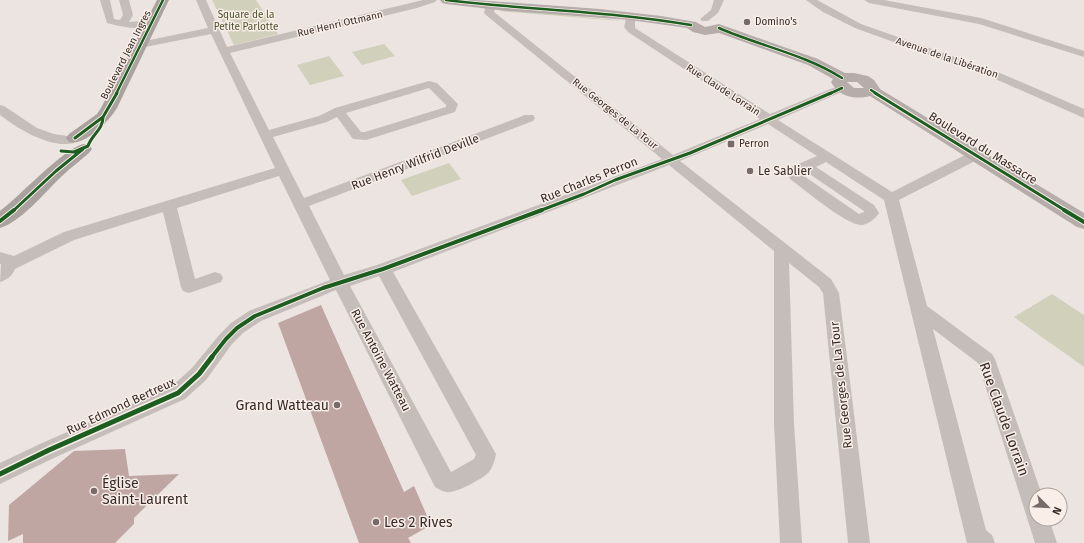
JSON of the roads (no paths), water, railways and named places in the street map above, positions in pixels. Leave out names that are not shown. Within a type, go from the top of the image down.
[{"type":"main road","name":"Boulevard Jean Ingres","points":[[2,220],[20,206],[56,171],[73,145],[103,124],[103,117],[163,0]]},
{"type":"main road","points":[[446,0],[491,6],[674,22],[692,25],[699,30],[707,31],[719,28]]},
{"type":"main road","points":[[692,25],[694,20],[705,19],[716,22],[719,28],[735,35],[796,56],[832,71],[842,83]]},
{"type":"main road","name":"Boulevard du Massacre","points":[[842,83],[857,93],[866,93],[871,90],[1084,222]]},
{"type":"street","points":[[105,0],[110,21],[136,26],[152,22]]},
{"type":"street","points":[[123,24],[128,15],[124,0]]},
{"type":"street","name":"Rue Antoine Watteau","points":[[201,0],[224,51],[283,170],[443,480],[453,482],[481,466],[485,460],[486,454],[383,269]]},
{"type":"street","name":"Rue Henri Ottmann","points":[[224,51],[414,6],[432,0]]},
{"type":"street","points":[[705,19],[715,11],[719,0]]},
{"type":"street","name":"Avenue de la Libération","points":[[811,0],[866,29],[990,73],[1035,91],[1084,114]]},
{"type":"street","points":[[869,0],[981,21],[1084,54]]},
{"type":"street","name":"Rue Georges de La Tour","points":[[491,6],[489,13],[782,250],[825,283],[831,293],[859,543]]},
{"type":"street","name":"Rue Claude Lorrain","points":[[630,17],[629,27],[631,30],[768,120],[891,198]]},
{"type":"street","points":[[140,45],[214,30]]},
{"type":"street","name":"Rue Charles Perron","points":[[341,283],[383,269],[584,194],[615,180],[690,153],[768,120],[842,83]]},
{"type":"street","points":[[266,135],[323,120],[339,111],[429,84],[433,85],[452,104],[451,109],[366,136],[357,136],[339,111]]},
{"type":"street","points":[[0,109],[39,134],[40,140],[45,144],[73,145]]},
{"type":"street","name":"Rue Henry Wilfrid Deville","points":[[301,204],[529,118]]},
{"type":"street","points":[[976,155],[891,198],[976,537],[984,543]]},
{"type":"street","points":[[806,166],[869,208],[872,213],[862,220],[854,218],[794,176],[794,171],[827,157]]},
{"type":"street","points":[[2,264],[69,236],[283,170]]},
{"type":"street","points":[[168,205],[189,287],[215,278]]},
{"type":"street","points":[[782,250],[784,424],[790,543]]},
{"type":"street","name":"Rue Edmond Bertreux","points":[[0,474],[49,450],[178,393],[199,374],[226,339],[245,321],[323,288],[341,283]]},
{"type":"street","name":"Rue Claude Lorrain","points":[[918,309],[986,359],[1028,487]]},
{"type":"street","points":[[1041,527],[1046,543]]},
{"type":"place","name":"Domino's","points":[[747,22]]},
{"type":"place","name":"Perron","points":[[731,144]]},
{"type":"place","name":"Le Sablier","points":[[750,171]]},
{"type":"place","name":"Grand Watteau","points":[[337,405]]},
{"type":"place","name":"Église Saint-Laurent","points":[[94,491]]},
{"type":"place","name":"Les 2 Rives","points":[[376,522]]},
{"type":"park label","name":"Square de la Petite Parlotte","points":[[246,20]]}]
